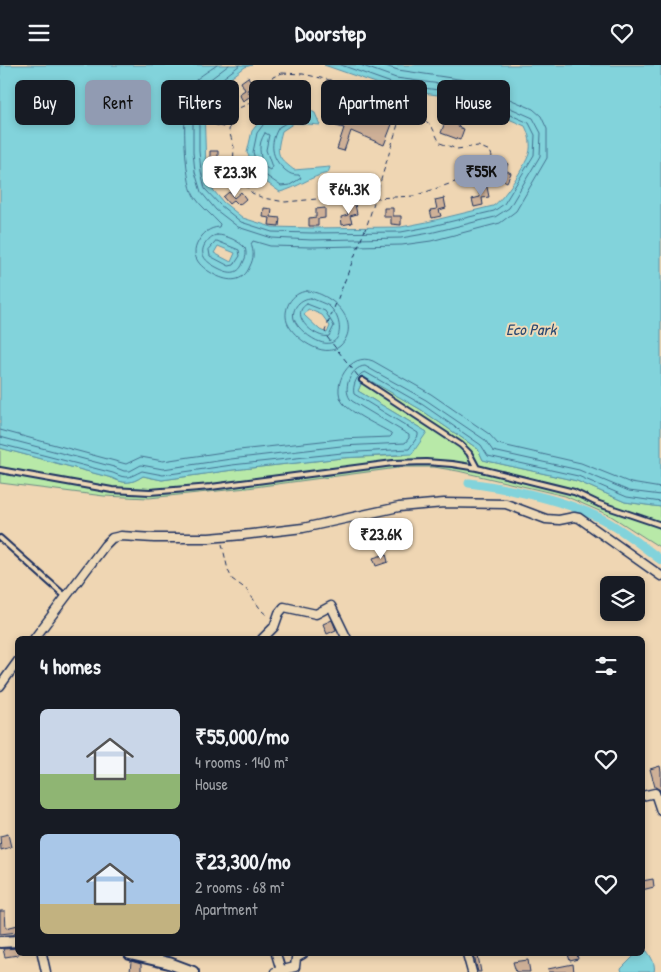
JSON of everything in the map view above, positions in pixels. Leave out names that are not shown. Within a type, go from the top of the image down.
[{"type":"street","points":[[36,636],[65,596],[112,538],[121,536],[154,538],[221,537],[304,528],[399,507],[444,503],[506,504],[546,519],[579,518],[661,576]]},
{"type":"street","points":[[265,636],[274,627],[279,613],[284,607],[316,614],[331,607],[346,636]]},
{"type":"street","points":[[0,686],[15,665]]},
{"type":"street","points":[[645,795],[658,792],[661,811]]},
{"type":"street","points":[[0,942],[15,941]]},
{"type":"street","points":[[42,956],[46,972]]},
{"type":"street","points":[[145,956],[168,959],[193,972]]},
{"type":"street","points":[[276,956],[278,971],[295,967],[296,958],[300,956]]},
{"type":"street","points":[[468,956],[472,972]]},
{"type":"lane","points":[[362,381],[461,445],[469,453],[477,467]]},
{"type":"lane","points":[[0,470],[112,490],[150,492],[393,463],[426,462],[477,467],[574,491],[599,504],[661,525]]},
{"type":"lane","points":[[0,538],[65,596]]},
{"type":"path","points":[[330,80],[303,74],[282,73],[273,77],[257,100],[234,112],[229,131],[234,147],[233,169],[252,193],[263,198],[285,202],[349,195],[376,198],[414,196],[458,181],[481,180],[485,176],[492,156],[490,151],[478,146],[458,149],[440,143],[431,125],[427,122]]},
{"type":"path","points":[[362,381],[325,334],[368,223],[398,125]]},
{"type":"path","points":[[221,537],[228,570],[232,579],[246,589],[267,616],[277,619]]},
{"type":"green space","points":[[364,376],[420,409],[478,449],[483,460],[577,481],[625,502],[661,507],[661,548],[611,516],[565,496],[434,467],[405,467],[247,488],[149,498],[104,496],[0,483],[0,448],[128,482],[135,481],[143,476],[162,480],[342,458],[403,455],[427,432],[358,391]]},
{"type":"water","name":"Eco Park","points":[[0,65],[252,65],[245,67],[228,80],[161,80],[161,125],[205,125],[206,170],[210,186],[223,202],[243,218],[272,227],[312,228],[401,227],[493,206],[503,197],[519,174],[527,159],[530,147],[529,136],[525,126],[510,120],[510,80],[437,80],[437,95],[427,94],[427,80],[367,80],[324,65],[661,65],[661,507],[625,502],[577,481],[483,460],[478,449],[420,409],[364,377],[358,391],[427,432],[412,454],[342,458],[162,480],[143,476],[135,481],[128,482],[0,448]],"holes":[[[218,246],[235,253],[231,262],[214,253]],[[308,309],[322,315],[330,326],[327,333],[320,330],[304,315]]]},
{"type":"water","points":[[311,111],[315,113],[320,125],[311,124]]},
{"type":"water","points":[[257,125],[291,125],[282,131],[278,150],[281,158],[294,170],[330,167],[328,173],[280,192],[248,169],[251,159],[247,153],[252,131]]},
{"type":"water","points":[[645,951],[647,951],[652,958],[654,972],[622,972],[621,969],[634,956],[645,956]]},
{"type":"building","points":[[248,77],[250,80],[249,89],[247,90],[249,97],[243,101],[239,94],[245,90],[241,82]]},
{"type":"building","points":[[392,125],[384,145],[351,131],[344,151],[337,149],[344,128],[336,126]]},
{"type":"building","points":[[444,125],[459,125],[458,127],[464,129],[460,140],[441,133]]},
{"type":"building","points":[[210,151],[218,151],[218,158],[227,158],[228,167],[218,167],[217,160],[210,160]]},
{"type":"building","points":[[499,159],[508,164],[505,170],[511,173],[507,182],[499,178],[503,171],[495,167]]},
{"type":"building","points":[[487,187],[489,197],[482,198],[483,205],[474,207],[472,199],[480,197],[478,189]]},
{"type":"building","points":[[229,192],[234,198],[241,192],[246,199],[239,205],[234,200],[229,204],[223,197]]},
{"type":"building","points":[[444,198],[446,208],[439,210],[441,216],[432,218],[430,210],[437,209],[435,200]]},
{"type":"building","points":[[355,204],[357,214],[350,216],[352,223],[342,225],[341,217],[348,215],[346,206]]},
{"type":"building","points":[[264,208],[272,209],[271,217],[280,218],[279,226],[269,225],[270,218],[263,217]]},
{"type":"building","points":[[325,208],[325,218],[318,219],[318,226],[309,226],[309,218],[316,217],[316,209]]},
{"type":"building","points":[[384,208],[393,208],[393,216],[401,216],[401,225],[391,224],[391,217],[384,217]]},
{"type":"building","points":[[386,554],[388,562],[376,566],[373,558]]},
{"type":"building","points":[[332,620],[336,630],[327,634],[323,624]]},
{"type":"building","points":[[660,766],[661,793],[655,787],[650,769]]},
{"type":"building","points":[[8,834],[11,847],[1,850],[0,836]]},
{"type":"building","points":[[653,879],[654,887],[645,889],[645,880]]},
{"type":"building","points":[[0,911],[5,911],[6,928],[15,926],[15,932],[0,934]]},
{"type":"building","points":[[15,948],[15,955],[5,957],[3,949]]},
{"type":"building","points":[[474,956],[478,956],[481,972],[478,972]]},
{"type":"building","points":[[569,956],[577,956],[578,959],[570,961]]},
{"type":"building","points":[[528,960],[530,972],[516,972],[513,962]]},
{"type":"building","points":[[131,961],[141,964],[141,972],[130,972]]},
{"type":"building","points":[[573,964],[574,972],[549,972],[548,969]]},
{"type":"waterway","points":[[469,483],[535,495],[583,510],[614,526],[661,560]]}]
